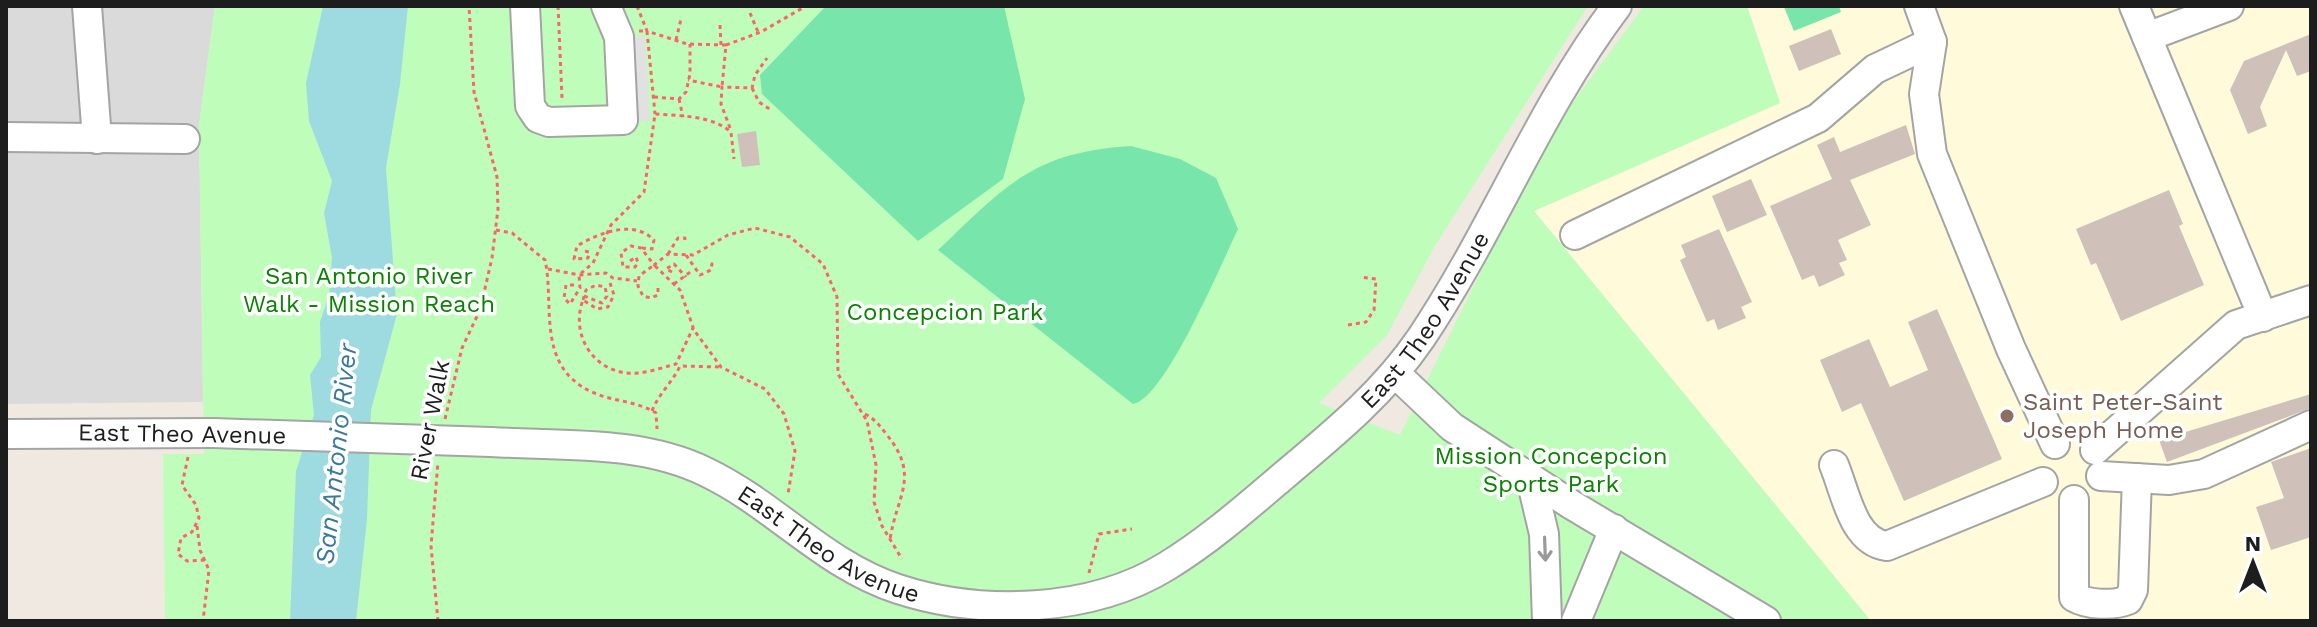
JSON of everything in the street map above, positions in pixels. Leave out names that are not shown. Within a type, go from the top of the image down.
[{"type":"street","points":[[87,6],[97,139]]},
{"type":"street","points":[[525,6],[530,106],[538,118],[561,122],[623,120],[619,37],[606,6]]},
{"type":"street","name":"East Theo Avenue","points":[[6,434],[213,433],[491,442],[654,454],[707,472],[830,558],[898,589],[945,601],[998,606],[1056,602],[1110,590],[1175,560],[1211,536],[1341,428],[1396,374],[1466,263],[1550,106],[1617,6]]},
{"type":"street","points":[[1919,6],[1932,42],[1924,94],[1932,154],[2011,349],[2055,444]]},
{"type":"street","points":[[2134,6],[2263,317]]},
{"type":"street","points":[[2147,37],[2229,6]]},
{"type":"street","points":[[1575,235],[1818,118],[1875,69],[1932,42]]},
{"type":"street","points":[[6,137],[185,139]]},
{"type":"street","points":[[2311,300],[2236,325],[2098,463],[2096,488],[2074,500],[2061,499],[2043,482],[2042,461],[2055,444],[2069,439],[2083,442],[2098,463],[2137,478],[2169,480],[2204,474],[2311,425]]},
{"type":"street","points":[[1396,374],[1452,427],[1531,479],[1766,621]]},
{"type":"street","points":[[1834,465],[1862,534],[1872,544],[1887,546],[2043,482]]},
{"type":"street","points":[[2074,500],[2074,597],[2083,602],[2120,603],[2128,600],[2133,590],[2137,478]]},
{"type":"street","points":[[1531,479],[1544,534],[1547,621]]},
{"type":"street","points":[[1576,621],[1614,529]]},
{"type":"path","name":"River Walk","points":[[444,421],[462,348],[480,310],[496,230],[497,177],[474,92],[469,6]]},
{"type":"path","points":[[558,6],[561,122]]},
{"type":"path","points":[[579,275],[593,263],[607,233],[644,192],[655,114],[647,31],[637,6]]},
{"type":"path","points":[[633,32],[647,31],[690,44],[723,45],[758,33],[806,6]]},
{"type":"path","points":[[750,13],[758,33]]},
{"type":"path","points":[[676,40],[681,19]]},
{"type":"path","points":[[720,25],[723,45],[721,104],[731,132],[734,159]]},
{"type":"path","points":[[654,97],[679,99],[686,92],[690,44]]},
{"type":"path","points":[[767,58],[755,75],[752,88],[759,102],[771,110]]},
{"type":"path","points":[[688,80],[722,87],[752,88]]},
{"type":"path","points":[[679,99],[683,117]]},
{"type":"path","points":[[655,114],[706,120],[731,132]]},
{"type":"path","points":[[668,254],[686,255],[748,228],[778,232],[809,249],[823,264],[837,297],[838,374],[849,396],[879,424],[904,460],[906,478],[890,541]]},
{"type":"path","points":[[585,251],[589,252],[588,258],[574,259],[577,246],[607,233],[630,229],[645,233],[654,240],[654,247],[625,249],[621,253],[623,267],[635,267],[638,263],[636,257],[630,261]]},
{"type":"path","points":[[496,230],[512,233],[545,260],[549,333],[566,370],[590,391],[652,411]]},
{"type":"path","points":[[637,281],[668,254],[678,238],[685,238],[684,244]]},
{"type":"path","points":[[641,248],[686,301],[693,328],[721,367]]},
{"type":"path","points":[[686,255],[700,275],[708,273],[712,264],[708,261]]},
{"type":"path","points":[[672,272],[666,269],[674,264],[686,277]]},
{"type":"path","points":[[547,269],[579,275],[606,273],[613,278],[637,281]]},
{"type":"path","points":[[674,284],[694,270]]},
{"type":"path","points":[[574,285],[566,285],[564,289],[564,298],[570,304],[576,299],[580,288],[579,275]]},
{"type":"path","points":[[1348,325],[1366,322],[1374,310],[1376,279],[1360,277]]},
{"type":"path","points":[[637,281],[646,298],[655,297],[658,288]]},
{"type":"path","points":[[583,298],[597,309],[608,307],[614,295],[610,283]]},
{"type":"path","points":[[583,298],[602,303],[606,301],[607,291],[596,285],[583,298],[579,326],[584,345],[604,366],[637,374],[678,365],[721,367],[765,389],[784,414],[795,451],[792,480],[786,498]]},
{"type":"path","points":[[654,454],[657,426],[652,411],[664,389],[674,380],[693,328]]},
{"type":"path","points":[[865,414],[876,465],[874,502],[890,541],[902,559]]},
{"type":"path","points":[[188,452],[182,485],[198,511],[200,550],[209,570],[203,621]]},
{"type":"path","name":"River Walk","points":[[438,621],[431,546],[439,452]]},
{"type":"path","points":[[197,526],[181,538],[178,554],[187,561],[207,560]]},
{"type":"path","points":[[1089,573],[1099,534],[1132,529]]},
{"type":"shaded area","points":[[6,6],[215,6],[199,125],[203,402],[6,404]]},
{"type":"shaded area","points":[[616,6],[629,6],[621,11],[629,35],[645,36],[650,121],[629,121]]},
{"type":"shaded area","name":"Saint Peter-Saint Joseph Home","points":[[1747,6],[2311,6],[2311,621],[1871,621],[1534,211],[1780,103]]},
{"type":"green space","points":[[215,6],[1588,6],[1436,244],[1387,335],[1319,403],[1400,435],[1548,136],[1644,6],[1747,6],[1780,103],[1534,211],[1871,621],[165,621],[163,454],[204,454],[199,125]]},
{"type":"green space","points":[[826,6],[1004,6],[1025,99],[1003,179],[918,241],[762,94],[760,75]]},
{"type":"green space","points":[[1839,6],[1841,12],[1794,31],[1784,7]]},
{"type":"green space","points":[[1131,146],[1180,159],[1216,178],[1238,229],[1176,355],[1161,379],[1146,396],[1133,404],[938,250],[1023,176],[1069,156]]},
{"type":"water","name":"San Antonio River","points":[[323,6],[408,6],[400,84],[386,168],[397,314],[371,410],[367,519],[356,621],[290,621],[296,471],[314,415],[310,375],[321,357],[320,322],[329,295],[332,258],[324,213],[332,181],[309,121],[306,83]]},
{"type":"building","points":[[1831,29],[1841,54],[1799,71],[1789,46]]},
{"type":"building","points":[[2311,34],[2311,71],[2297,76],[2286,50],[2260,107],[2267,126],[2248,134],[2230,90],[2244,61]]},
{"type":"building","points":[[1906,125],[1915,154],[1850,180],[1871,225],[1838,240],[1847,260],[1839,263],[1845,275],[1819,287],[1814,275],[1802,280],[1770,206],[1832,179],[1817,145],[1834,137],[1840,152]]},
{"type":"building","points":[[756,131],[760,165],[742,167],[737,134]]},
{"type":"building","points":[[1751,179],[1767,215],[1727,232],[1712,196]]},
{"type":"building","points":[[2169,190],[2183,224],[2179,226],[2204,285],[2121,321],[2096,263],[2091,265],[2076,229]]},
{"type":"building","points":[[1719,229],[1752,302],[1741,307],[1746,318],[1718,330],[1714,319],[1707,322],[1680,260],[1686,257],[1681,245]]},
{"type":"building","points":[[1937,309],[2002,459],[1904,501],[1861,403],[1842,412],[1820,360],[1869,339],[1890,387],[1928,370],[1908,322]]},
{"type":"building","points":[[2311,394],[2311,408],[2167,462],[2159,440]]},
{"type":"building","points":[[2311,448],[2311,537],[2271,550],[2256,507],[2284,498],[2271,462]]},
{"type":"place","name":"Saint Peter-Saint Joseph Home","points":[[2007,416]]},
{"type":"park label","name":"San Antonio River Walk - Mission Reach","points":[[369,290]]},
{"type":"park label","name":"Concepcion Park","points":[[945,312]]},
{"type":"park label","name":"Mission Concepcion Sports Park","points":[[1551,470]]}]
